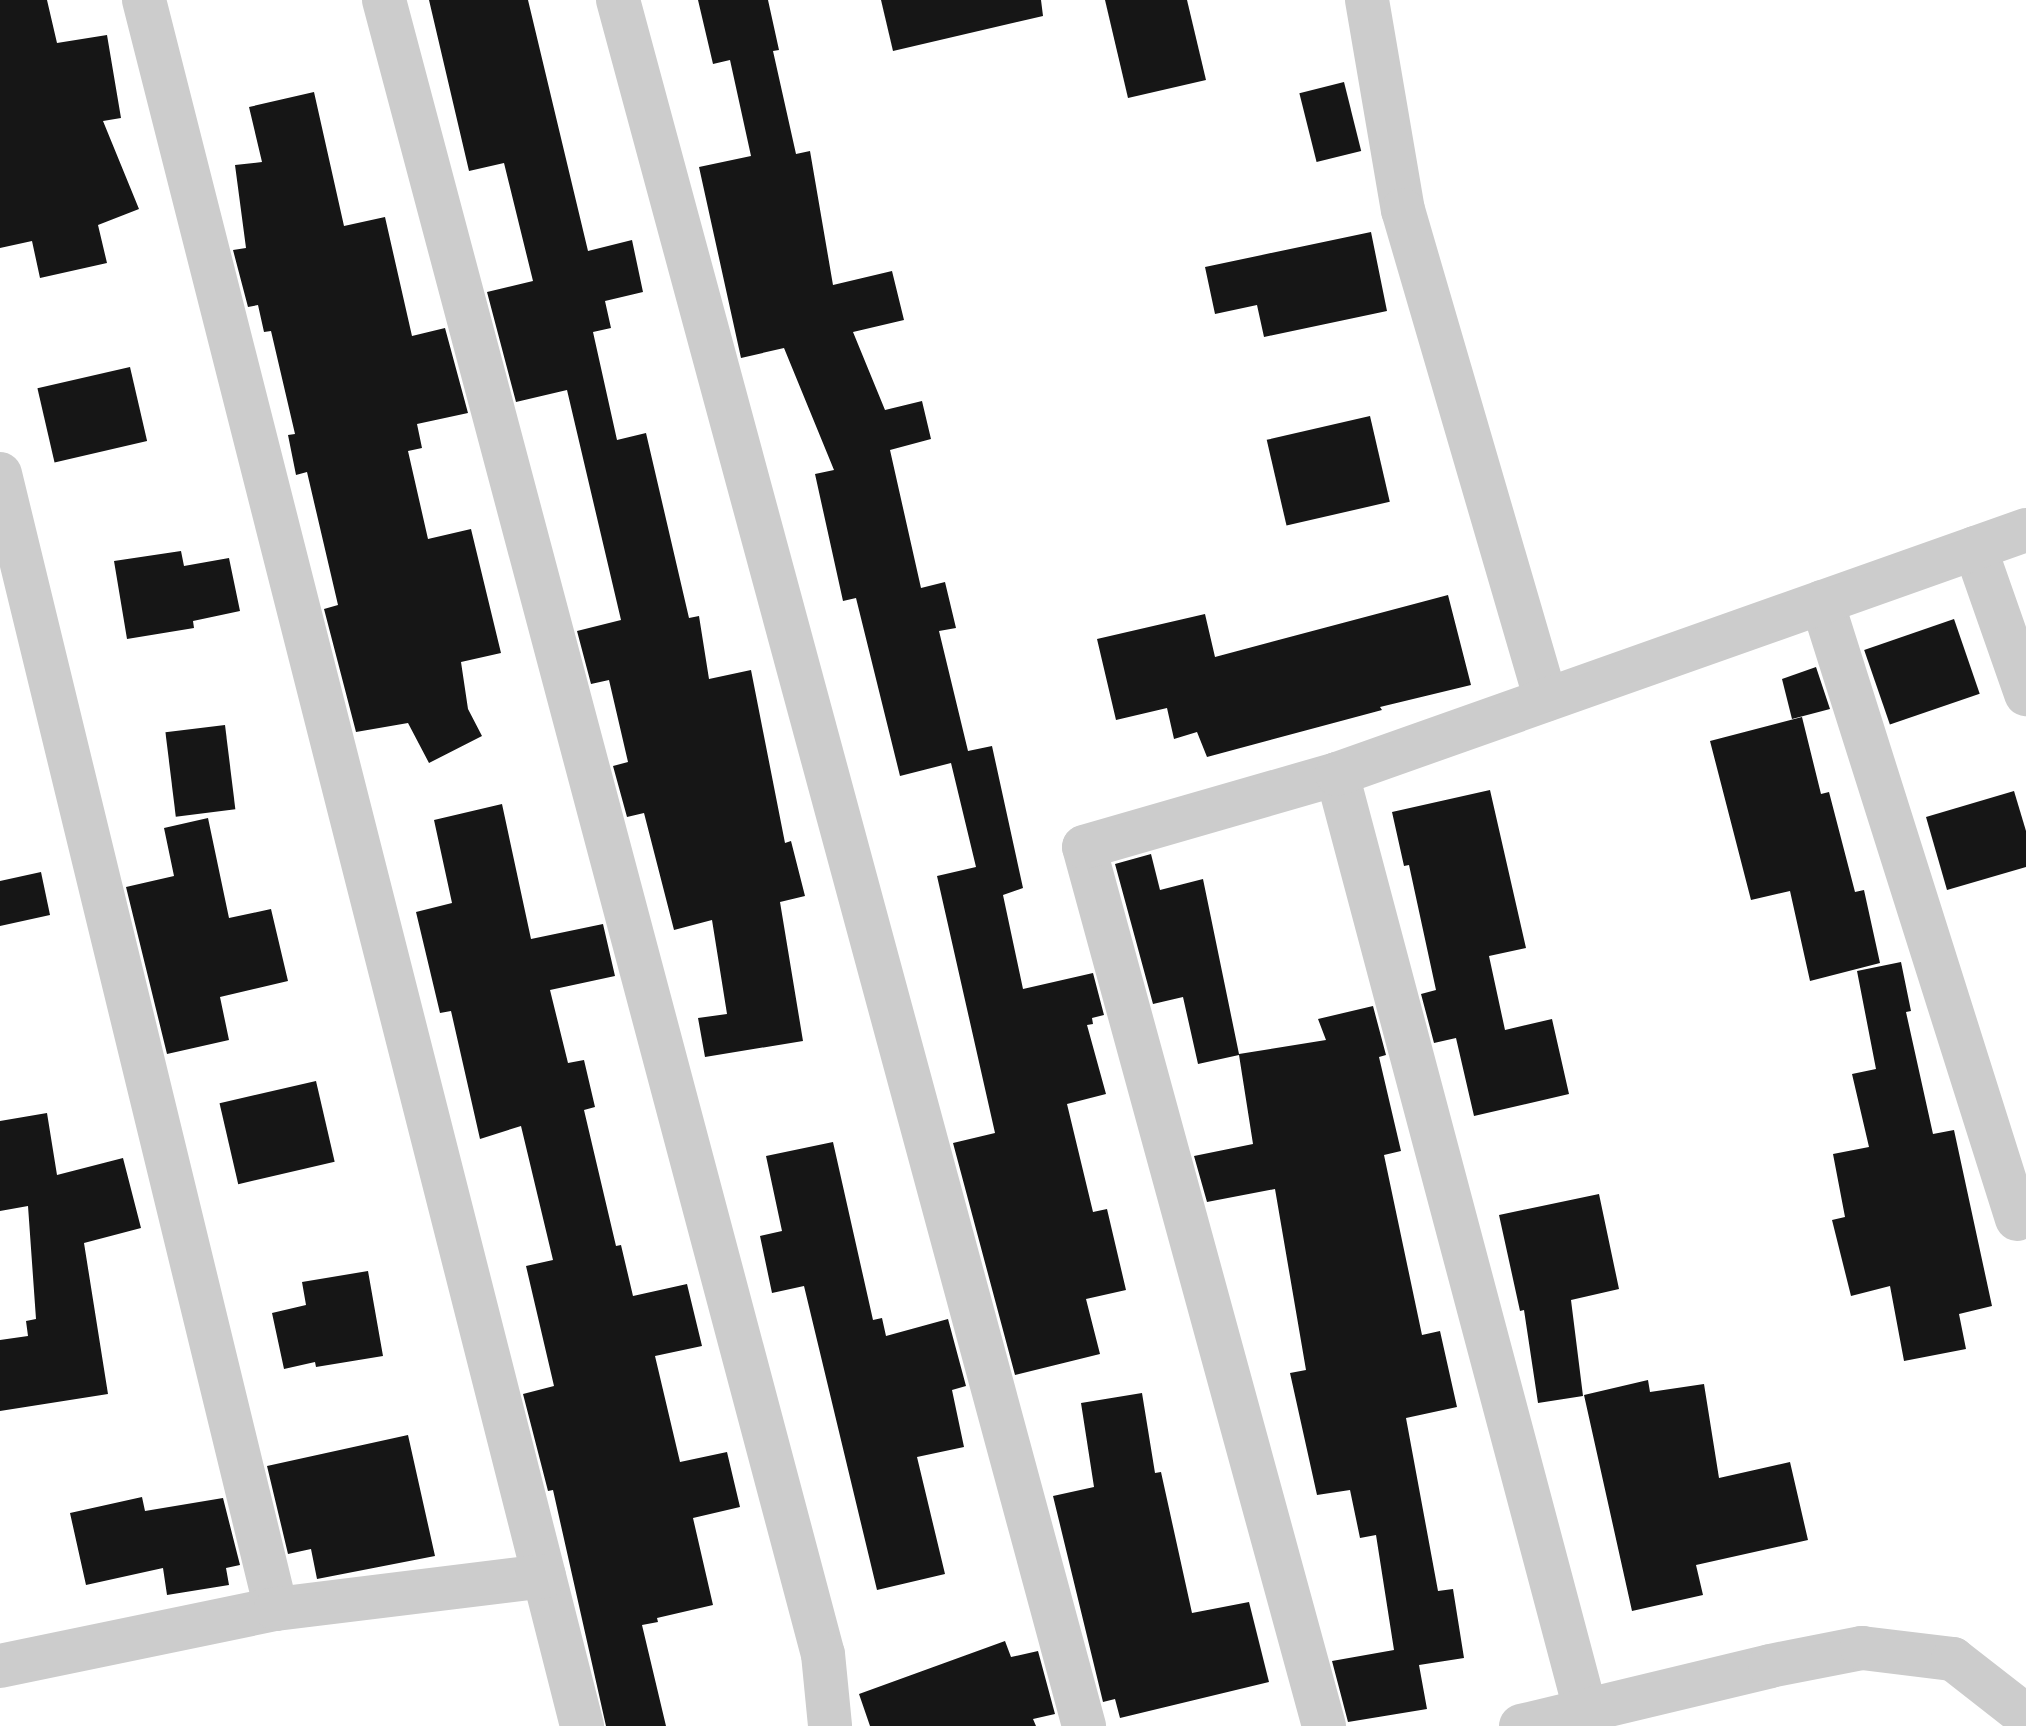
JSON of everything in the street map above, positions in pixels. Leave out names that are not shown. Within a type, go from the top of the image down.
[{"type":"street","points":[[144,0],[582,1726]]},
{"type":"street","points":[[384,0],[819,1639],[830,1726]]},
{"type":"street","points":[[618,0],[1084,1726]]},
{"type":"street","points":[[1367,0],[1403,210],[1546,700]]},
{"type":"street","points":[[0,474],[276,1609]]},
{"type":"street","points":[[1324,1726],[1084,847],[1337,774],[2026,530]]},
{"type":"street","points":[[1975,548],[2026,694]]},
{"type":"street","points":[[1822,602],[2017,1219]]},
{"type":"street","points":[[1337,774],[1585,1709]]},
{"type":"street","points":[[0,1666],[276,1609],[544,1576]]},
{"type":"street","points":[[1521,1726],[1862,1648],[1953,1659],[2026,1716]]},
{"type":"building","points":[[0,0],[47,0],[57,43],[107,35],[121,118],[103,121],[139,209],[98,225],[107,263],[40,278],[32,241],[0,248]]},
{"type":"building","points":[[429,0],[528,0],[588,251],[632,240],[643,292],[605,301],[611,328],[593,332],[617,440],[646,433],[689,618],[699,616],[709,679],[751,670],[785,843],[791,841],[805,896],[780,902],[803,1041],[705,1057],[698,1018],[727,1014],[712,920],[674,930],[644,813],[627,817],[613,766],[628,762],[609,680],[591,684],[577,631],[621,620],[567,390],[516,402],[487,292],[533,281],[504,163],[469,171]]},
{"type":"building","points":[[698,0],[768,0],[779,50],[773,51],[796,154],[810,151],[833,285],[892,271],[904,320],[853,332],[885,410],[922,401],[931,439],[890,450],[921,588],[945,582],[956,628],[939,631],[968,751],[992,746],[1023,888],[1003,895],[1023,989],[1093,973],[1104,1015],[1092,1018],[1093,1024],[1087,1025],[1106,1094],[1067,1104],[1093,1212],[1107,1209],[1126,1290],[1086,1299],[1100,1354],[1015,1375],[953,1143],[995,1133],[937,876],[976,867],[951,763],[900,776],[856,598],[843,601],[815,474],[834,470],[784,348],[741,358],[699,167],[751,156],[730,60],[713,64]]},
{"type":"building","points":[[881,0],[1041,0],[1043,16],[893,51]]},
{"type":"building","points":[[1105,0],[1187,0],[1206,80],[1128,98]]},
{"type":"building","points":[[1344,82],[1361,151],[1317,162],[1299,93]]},
{"type":"building","points":[[314,92],[344,226],[385,217],[412,336],[445,328],[468,413],[417,424],[422,448],[408,451],[428,539],[471,529],[501,653],[461,662],[468,709],[482,736],[429,763],[408,723],[356,732],[324,609],[338,605],[307,472],[296,475],[288,435],[295,434],[271,331],[264,332],[258,305],[248,307],[233,250],[246,248],[235,165],[262,162],[249,107]]},
{"type":"building","points":[[1371,232],[1387,311],[1264,337],[1257,305],[1215,314],[1205,267]]},
{"type":"building","points":[[130,367],[147,441],[55,462],[37,388]]},
{"type":"building","points":[[1370,416],[1390,502],[1287,526],[1267,440]]},
{"type":"building","points":[[181,551],[184,566],[229,558],[240,611],[193,621],[194,628],[127,639],[114,561]]},
{"type":"building","points":[[1448,595],[1471,685],[1380,707],[1382,710],[1207,757],[1197,732],[1174,739],[1167,708],[1116,720],[1097,639],[1205,614],[1215,657]]},
{"type":"building","points":[[1954,619],[1980,694],[1890,725],[1864,650]]},
{"type":"building","points":[[1816,667],[1830,709],[1792,719],[1782,679]]},
{"type":"building","points":[[1802,717],[1821,794],[1829,792],[1855,892],[1864,890],[1880,963],[1810,981],[1790,891],[1751,900],[1710,741]]},
{"type":"building","points":[[225,725],[235,809],[176,817],[165,732]]},
{"type":"building","points":[[1490,790],[1526,948],[1489,956],[1505,1030],[1552,1019],[1569,1094],[1474,1116],[1456,1038],[1434,1043],[1421,994],[1436,990],[1409,865],[1404,866],[1392,812]]},
{"type":"building","points":[[2014,791],[2026,831],[2026,867],[1947,890],[1926,817]]},
{"type":"building","points":[[502,804],[531,939],[603,924],[615,976],[550,990],[568,1063],[584,1060],[595,1107],[584,1110],[616,1246],[621,1245],[633,1296],[687,1284],[702,1346],[655,1356],[680,1462],[727,1452],[740,1507],[693,1518],[713,1605],[657,1618],[658,1622],[642,1625],[666,1726],[606,1726],[553,1490],[548,1491],[523,1394],[554,1386],[526,1266],[553,1260],[521,1126],[480,1139],[451,1011],[440,1013],[416,912],[452,903],[434,820]]},
{"type":"building","points":[[208,818],[229,918],[271,909],[288,981],[220,997],[229,1040],[167,1054],[126,887],[174,876],[164,828]]},
{"type":"building","points":[[1151,854],[1160,890],[1203,879],[1239,1054],[1326,1040],[1318,1019],[1373,1006],[1386,1055],[1379,1057],[1401,1151],[1384,1155],[1422,1335],[1440,1331],[1457,1407],[1406,1418],[1438,1591],[1453,1589],[1464,1658],[1419,1665],[1427,1709],[1348,1722],[1332,1661],[1394,1650],[1376,1535],[1360,1538],[1350,1490],[1317,1495],[1290,1373],[1306,1370],[1275,1189],[1207,1202],[1194,1156],[1253,1144],[1239,1055],[1198,1064],[1183,997],[1153,1004],[1115,864]]},
{"type":"building","points":[[41,872],[50,915],[0,926],[0,881]]},
{"type":"building","points":[[1901,962],[1911,1011],[1906,1012],[1933,1134],[1954,1130],[1992,1306],[1959,1314],[1966,1349],[1904,1361],[1890,1286],[1851,1296],[1832,1220],[1845,1217],[1833,1154],[1869,1147],[1852,1074],[1876,1069],[1857,971]]},
{"type":"building","points":[[316,1081],[335,1162],[238,1184],[220,1103]]},
{"type":"building","points":[[47,1113],[57,1175],[123,1158],[141,1228],[84,1243],[108,1394],[0,1411],[0,1340],[28,1336],[26,1321],[36,1319],[28,1206],[0,1211],[0,1121]]},
{"type":"building","points":[[833,1142],[873,1320],[882,1318],[886,1336],[948,1319],[966,1386],[952,1390],[964,1447],[917,1457],[945,1574],[877,1590],[804,1286],[772,1293],[760,1236],[782,1231],[766,1156]]},
{"type":"building","points":[[1599,1194],[1619,1289],[1571,1300],[1583,1396],[1538,1403],[1524,1310],[1520,1311],[1499,1215]]},
{"type":"building","points":[[368,1271],[383,1356],[316,1367],[315,1362],[284,1369],[272,1313],[306,1305],[302,1282]]},
{"type":"building","points":[[1648,1380],[1650,1392],[1704,1384],[1719,1478],[1790,1462],[1808,1540],[1696,1565],[1703,1595],[1632,1611],[1584,1395]]},
{"type":"building","points":[[1142,1393],[1155,1473],[1161,1472],[1192,1613],[1249,1602],[1269,1682],[1120,1718],[1115,1699],[1103,1702],[1053,1496],[1094,1487],[1081,1403]]},
{"type":"building","points":[[408,1435],[435,1556],[317,1579],[311,1549],[288,1554],[267,1466]]},
{"type":"building","points":[[142,1497],[145,1511],[223,1498],[240,1565],[226,1568],[229,1585],[167,1595],[163,1568],[86,1585],[70,1513]]},
{"type":"building","points":[[1005,1641],[1011,1657],[1038,1651],[1055,1714],[1033,1719],[1036,1726],[870,1726],[859,1694]]}]
